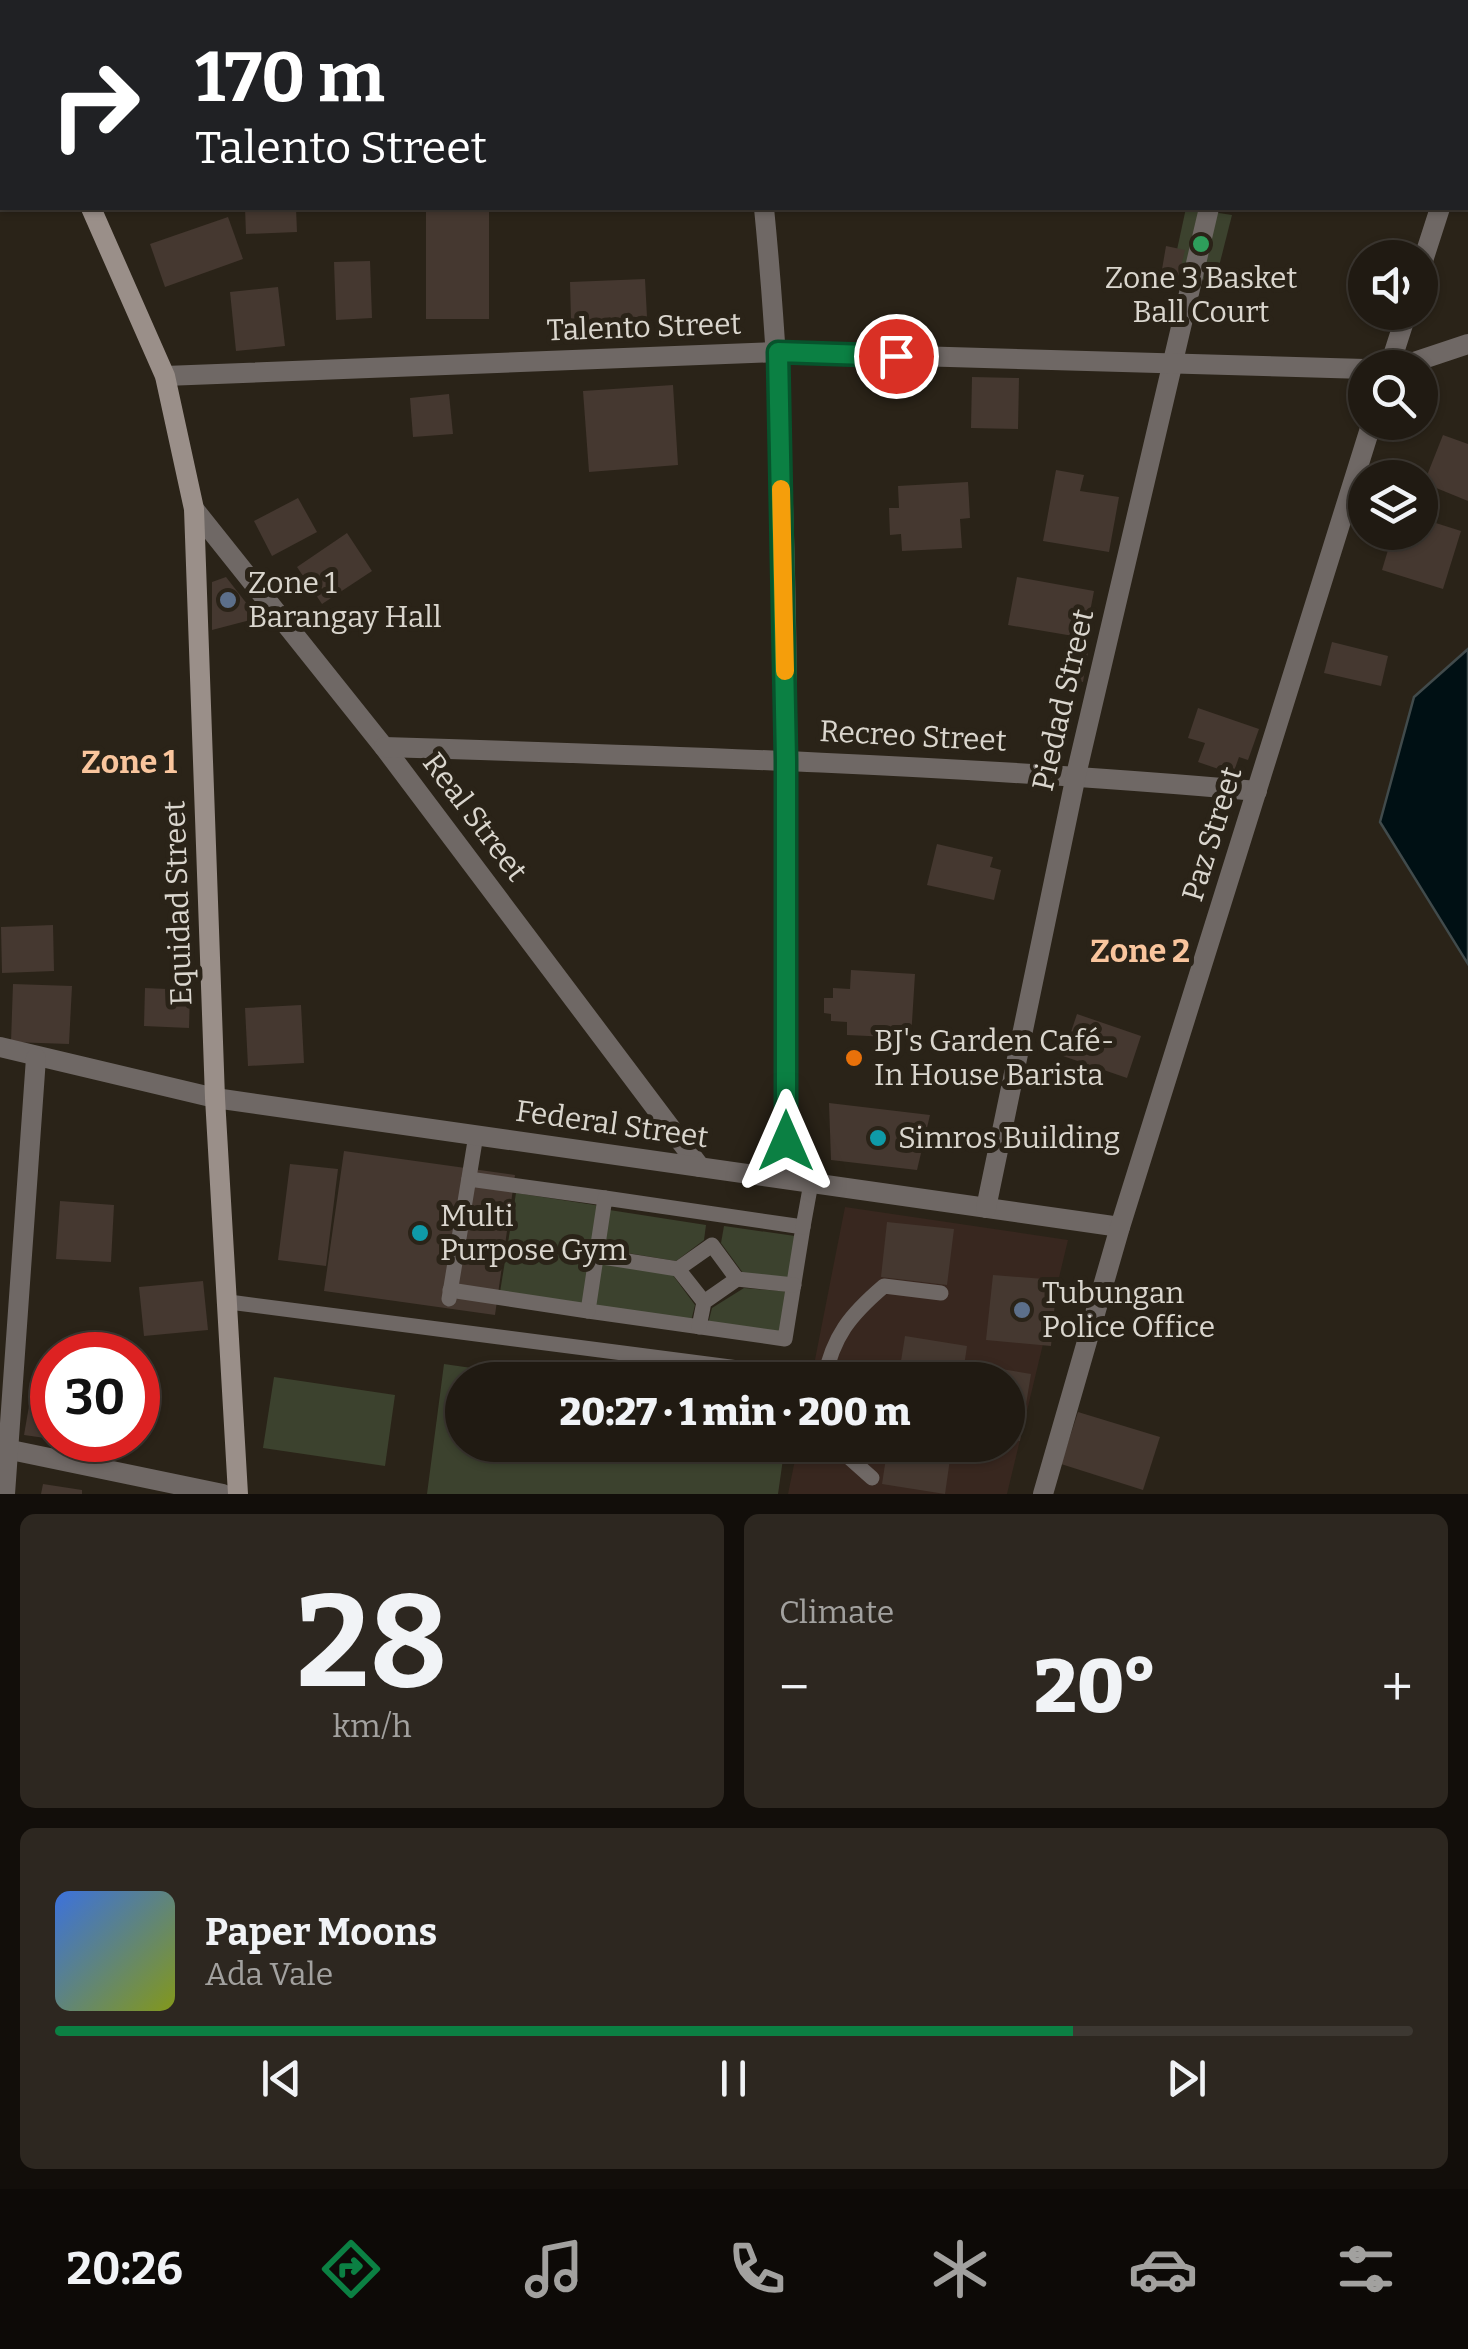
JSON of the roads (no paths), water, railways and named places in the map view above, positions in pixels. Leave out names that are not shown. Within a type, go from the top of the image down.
[{"type":"main road","name":"Equidad Street","points":[[92,210],[165,376],[194,509],[215,1098],[238,1494]]},
{"type":"street","points":[[764,210],[778,352],[786,760],[786,1180]]},
{"type":"street","name":"Piedad Street","points":[[986,1208],[1076,775],[1209,210]]},
{"type":"street","points":[[1430,240],[1439,210]]},
{"type":"street","points":[[1438,354],[1468,344]]},
{"type":"street","name":"Talento Street","points":[[165,376],[778,352],[1348,370]]},
{"type":"street","name":"Paz Street","points":[[1043,1494],[1120,1227],[1366,440]]},
{"type":"street","name":"Real Street","points":[[194,509],[384,747],[700,1167]]},
{"type":"street","name":"Recreo Street","points":[[384,747],[786,760],[1076,775],[1257,791]]},
{"type":"street","name":"Federal Street","points":[[0,1047],[215,1098],[1120,1227]]},
{"type":"street","points":[[4,1494],[36,1058]]},
{"type":"street","points":[[6,1448],[223,1494]]},
{"type":"lane","points":[[476,1135],[449,1294],[785,1339],[811,1183]]},
{"type":"lane","points":[[469,1179],[804,1227]]},
{"type":"lane","points":[[588,1311],[605,1198]]},
{"type":"lane","points":[[678,1269],[712,1244],[717,1214]]},
{"type":"lane","points":[[712,1244],[737,1278]]},
{"type":"lane","points":[[596,1256],[678,1269],[704,1302]]},
{"type":"lane","points":[[698,1327],[704,1302],[737,1278],[794,1285]]},
{"type":"lane","points":[[827,1362],[831,1343],[851,1314],[884,1286],[942,1293]]},
{"type":"lane","points":[[229,1302],[687,1362]]},
{"type":"lane","points":[[854,1462],[872,1478]]},
{"type":"place","name":"Zone 3 Basket Ball Court","points":[[1201,244]]},
{"type":"place","name":"Zone 1 Barangay Hall","points":[[228,600]]},
{"type":"place","name":"BJ's Garden Café- In House Barista","points":[[854,1058]]},
{"type":"place","name":"Simros Building","points":[[878,1138]]},
{"type":"place","name":"Multi Purpose Gym","points":[[420,1233]]},
{"type":"place","name":"Tubungan Police Office","points":[[1022,1310]]},
{"type":"district","name":"Zone 1","points":[[129,762]]},
{"type":"district","name":"Zone 2","points":[[1140,951]]}]
